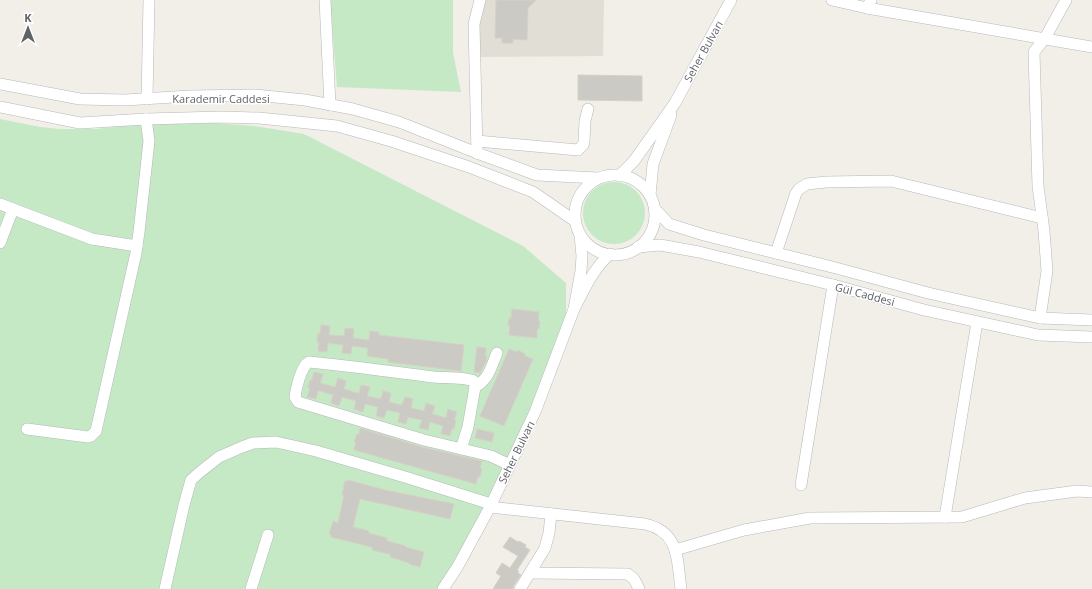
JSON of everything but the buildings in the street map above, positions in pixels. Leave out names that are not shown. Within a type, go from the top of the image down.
[{"type":"street","points":[[147,99],[149,0]]},
{"type":"street","points":[[325,0],[330,105]]},
{"type":"street","points":[[477,154],[474,24],[480,0]]},
{"type":"street","name":"Seher Bulvarı","points":[[620,175],[634,161],[675,103],[731,0]]},
{"type":"street","points":[[832,0],[869,4],[1092,46]]},
{"type":"street","points":[[1040,318],[1047,271],[1038,186],[1034,52],[1045,38],[1066,0]]},
{"type":"street","name":"Karademir Caddesi","points":[[0,84],[80,99],[125,100],[190,96],[255,95],[304,100],[353,109],[399,122],[477,154],[537,175],[598,178]]},
{"type":"street","name":"Seher Bulvarı","points":[[650,195],[653,164],[675,103]]},
{"type":"street","name":"Karademir Caddesi","points":[[0,107],[80,123],[146,119],[229,117],[259,118],[336,126],[391,141],[469,167],[533,192],[575,221]]},
{"type":"street","points":[[477,141],[578,150],[584,142],[585,121],[588,109]]},
{"type":"street","points":[[27,429],[88,437],[96,431],[137,246],[149,141],[146,119]]},
{"type":"street","points":[[620,175],[640,184],[650,195],[655,209],[654,223],[648,237],[638,247],[625,253],[603,253],[590,246],[580,235],[575,221],[576,206],[582,192],[598,178],[620,175]]},
{"type":"street","points":[[776,253],[796,193],[807,184],[891,181],[1042,218]]},
{"type":"street","points":[[0,204],[92,239],[137,246]]},
{"type":"street","points":[[0,243],[13,209]]},
{"type":"street","name":"Gül Caddesi","points":[[655,209],[669,224],[704,235],[928,293],[1040,318],[1092,320]]},
{"type":"street","name":"Seher Bulvarı","points":[[574,309],[581,271],[582,256],[580,235]]},
{"type":"street","name":"Gül Caddesi","points":[[638,247],[660,246],[699,252],[833,285],[924,310],[1038,335],[1092,337]]},
{"type":"street","name":"Seher Bulvarı","points":[[443,589],[458,566],[490,505],[535,412],[574,309],[593,274],[610,254]]},
{"type":"street","points":[[801,485],[833,285]]},
{"type":"street","points":[[945,517],[977,322]]},
{"type":"street","points":[[475,387],[486,379],[496,353]]},
{"type":"street","points":[[461,449],[468,427],[475,387],[474,381],[309,362],[305,365],[296,390],[295,397],[298,402],[424,440],[461,449],[491,456],[510,465]]},
{"type":"street","points":[[165,589],[191,480],[219,457],[242,446],[253,443],[276,442],[316,451],[404,477],[490,505],[551,514],[645,524],[655,527],[664,532],[671,540],[675,550],[681,589]]},
{"type":"street","points":[[675,550],[744,530],[810,518],[962,517],[1025,498],[1077,491],[1092,492]]},
{"type":"street","points":[[520,589],[545,548],[549,533],[551,514]]},
{"type":"street","points":[[251,589],[268,535]]},
{"type":"street","points":[[530,573],[628,574],[634,579],[639,589]]},
{"type":"shaded area","points":[[483,0],[604,0],[603,56],[481,57],[478,32]]},
{"type":"green space","points":[[330,0],[453,0],[453,53],[461,92],[337,87]]},
{"type":"green space","points":[[0,119],[40,127],[59,129],[96,129],[141,124],[213,123],[254,126],[304,134],[523,246],[566,283],[566,325],[542,392],[443,589],[0,589]]},
{"type":"green space","points":[[614,182],[626,184],[636,191],[643,201],[645,213],[643,225],[636,235],[626,242],[614,244],[602,242],[592,235],[585,225],[583,213],[585,201],[592,191],[602,184]]}]
